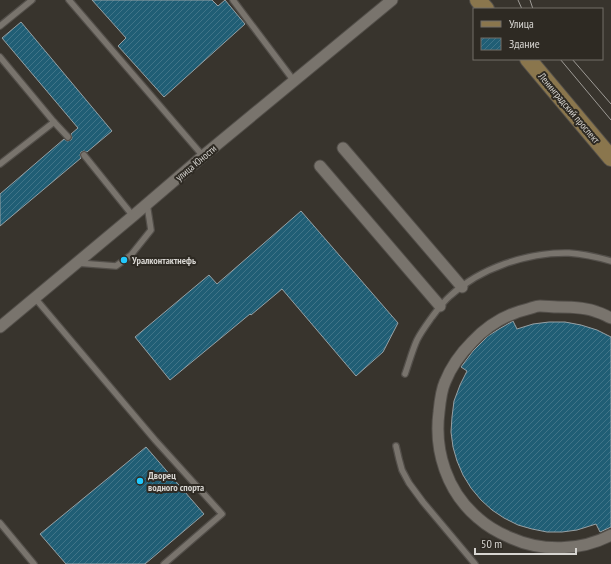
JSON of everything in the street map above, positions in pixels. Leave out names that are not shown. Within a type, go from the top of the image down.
[{"type":"main road","points":[[478,0],[485,8]]},
{"type":"main road","name":"Ленинградский проспект","points":[[529,60],[611,158]]},
{"type":"street","name":"улица Юности","points":[[0,327],[392,0]]},
{"type":"street","points":[[342,148],[462,287]]},
{"type":"street","points":[[320,166],[440,306]]},
{"type":"street","points":[[611,318],[596,311],[568,307],[539,306],[518,311],[492,325],[478,335],[459,356],[451,369],[444,384],[440,401],[437,432],[443,466],[460,500],[477,518],[497,532],[519,542],[544,547],[568,548],[597,542],[611,535]]},
{"type":"lane","points":[[0,26],[32,0]]},
{"type":"lane","points":[[69,0],[204,156]]},
{"type":"lane","points":[[233,0],[294,81]]},
{"type":"lane","points":[[0,57],[68,137]]},
{"type":"lane","points":[[0,164],[54,122]]},
{"type":"lane","points":[[84,155],[134,216]]},
{"type":"lane","points":[[76,263],[116,266],[131,255],[151,230],[147,204]]},
{"type":"lane","points":[[405,374],[417,339],[440,306],[450,296],[482,274],[518,260],[550,254],[569,253],[611,261]]},
{"type":"lane","points":[[35,298],[150,434],[222,514],[164,564]]},
{"type":"lane","points":[[396,446],[400,465],[409,483],[475,564]]},
{"type":"lane","points":[[0,523],[34,564]]},
{"type":"building","points":[[92,0],[212,0],[218,6],[225,0],[245,24],[164,97],[118,46],[126,38]]},
{"type":"building","points":[[21,22],[112,131],[87,152],[81,152],[81,158],[0,226],[0,194],[64,139],[67,141],[71,140],[71,134],[78,128],[2,38]]},
{"type":"building","points":[[301,211],[398,323],[383,352],[356,376],[282,289],[170,380],[135,337],[209,275],[217,284]]},
{"type":"building","points":[[513,321],[517,329],[533,324],[565,322],[597,330],[611,337],[611,527],[600,532],[596,524],[577,530],[562,532],[547,532],[518,525],[492,510],[481,500],[463,475],[457,461],[451,432],[454,401],[467,371],[461,367],[473,351],[488,336]]},
{"type":"building","name":"Дворец водного спорта","points":[[146,447],[204,514],[145,564],[66,564],[40,534]]},
{"type":"tram line","points":[[518,0],[522,8]]},
{"type":"tram line","points":[[530,0],[533,8]]},
{"type":"tram line","points":[[561,60],[611,120]]},
{"type":"tram line","points":[[573,60],[611,104]]},
{"type":"place","name":"Уралконтактнефь","points":[[124,260]]},
{"type":"place","name":"Дворец водного спорта","points":[[140,481]]}]
